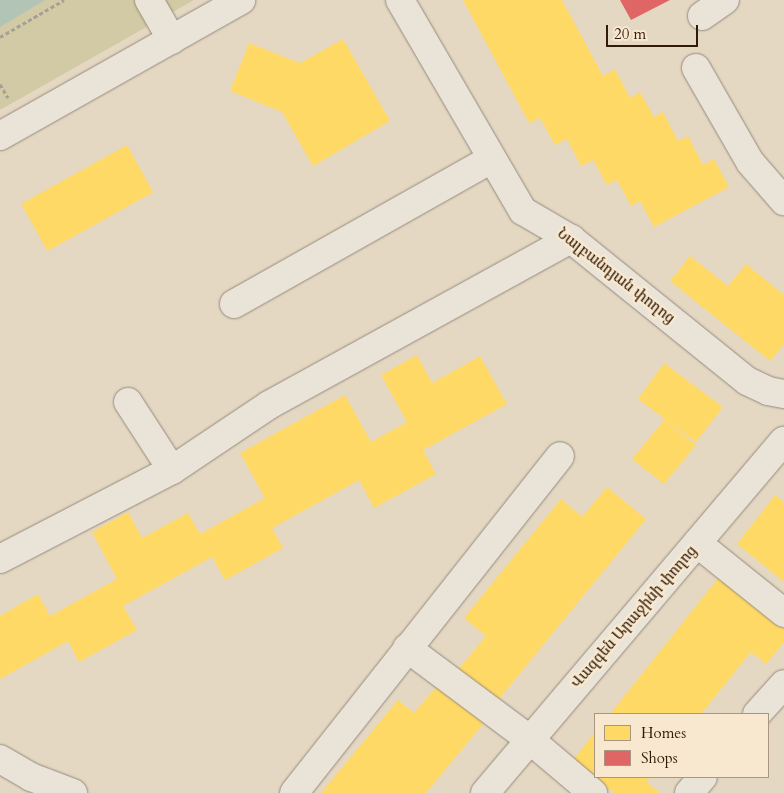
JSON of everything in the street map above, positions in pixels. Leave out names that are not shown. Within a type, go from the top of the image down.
[{"type":"street","points":[[149,0],[172,40]]},
{"type":"street","points":[[0,136],[241,0]]},
{"type":"street","name":"Նալբանդյան փողոց","points":[[400,0],[491,159],[523,210],[571,239],[748,381],[768,391],[784,394]]},
{"type":"street","points":[[702,16],[725,0]]},
{"type":"street","points":[[696,68],[750,162],[784,201]]},
{"type":"street","points":[[234,304],[491,159]]},
{"type":"street","points":[[0,559],[172,470],[269,405],[571,239]]},
{"type":"street","points":[[128,402],[172,470]]},
{"type":"street","name":"Վազգեն Արաջինի փողոց","points":[[485,793],[784,441]]},
{"type":"street","points":[[294,793],[560,456]]},
{"type":"street","points":[[697,543],[784,614]]},
{"type":"street","points":[[407,648],[529,739],[593,793]]},
{"type":"street","points":[[758,713],[784,684]]},
{"type":"street","points":[[0,759],[31,778],[73,793]]},
{"type":"street","points":[[689,793],[702,778]]},
{"type":"path","points":[[0,37],[64,0]]},
{"type":"shaded area","points":[[0,0],[194,0],[0,110]]},
{"type":"shaded area","points":[[0,0],[45,0],[0,27]]},
{"type":"building: Homes","points":[[463,0],[562,0],[603,76],[615,69],[630,98],[640,92],[654,117],[663,112],[678,141],[688,136],[703,165],[714,159],[729,187],[654,227],[640,201],[631,206],[617,180],[607,185],[593,160],[581,166],[567,139],[555,145],[540,118],[529,123]]},
{"type":"building: Homes","points":[[343,39],[390,121],[313,166],[282,112],[230,91],[249,43],[300,63]]},
{"type":"building: Homes","points":[[127,145],[153,192],[47,251],[21,204]]},
{"type":"building: Homes","points":[[690,256],[728,286],[746,264],[784,295],[784,344],[770,361],[670,281]]},
{"type":"building: Homes","points":[[417,355],[432,383],[480,356],[507,404],[423,450],[436,474],[374,508],[359,480],[272,528],[283,548],[225,580],[212,557],[123,606],[137,630],[79,662],[68,641],[0,679],[0,616],[38,594],[50,616],[117,579],[92,532],[128,512],[142,538],[188,513],[200,534],[265,498],[240,453],[345,395],[371,442],[407,422],[381,375]]},
{"type":"building: Homes","points":[[664,363],[723,407],[696,442],[666,421],[696,445],[664,484],[632,459],[665,419],[638,399]]},
{"type":"building: Homes","points":[[607,487],[646,519],[495,704],[456,672],[486,636],[464,618],[561,499],[582,517]]},
{"type":"building: Homes","points":[[775,495],[784,502],[784,582],[737,544]]},
{"type":"building: Homes","points":[[719,577],[784,629],[784,642],[766,664],[751,652],[702,713],[611,713]]},
{"type":"building: Homes","points":[[441,681],[487,719],[426,793],[321,793],[398,700],[414,713]]},
{"type":"building: Homes","points":[[594,733],[594,777],[573,760]]},
{"type":"building: Homes","points":[[595,778],[649,778],[646,782],[660,793],[614,793]]},
{"type":"building: Shops","points":[[620,0],[670,0],[631,20]]}]
